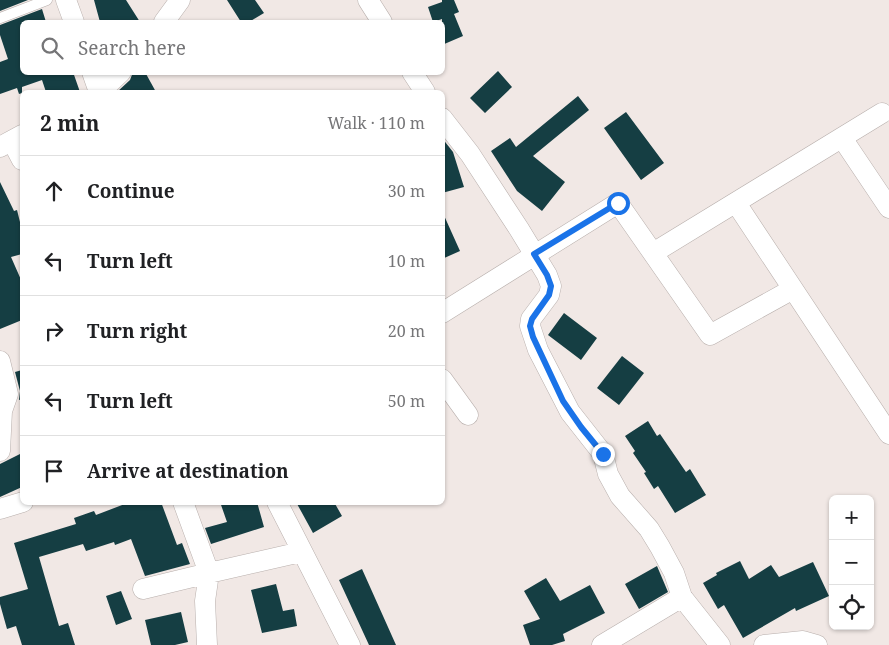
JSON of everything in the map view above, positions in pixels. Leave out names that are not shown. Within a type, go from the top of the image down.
[{"type":"street","points":[[66,0],[73,20]]},
{"type":"street","points":[[165,20],[180,0]]},
{"type":"street","points":[[368,0],[381,20]]},
{"type":"street","points":[[93,75],[98,90]]},
{"type":"street","points":[[101,90],[118,75]]},
{"type":"street","points":[[414,75],[423,90]]},
{"type":"street","points":[[653,253],[882,113]]},
{"type":"street","points":[[445,122],[470,154],[547,275],[551,286],[549,295],[532,319],[530,326],[538,350],[567,406],[603,454],[608,474],[620,496],[649,529],[660,547],[674,573],[682,597],[720,645]]},
{"type":"street","points":[[842,138],[889,208]]},
{"type":"street","points":[[11,141],[20,157]]},
{"type":"street","points":[[445,311],[618,203],[710,335],[793,289]]},
{"type":"street","points":[[736,203],[889,434]]},
{"type":"street","points":[[0,361],[8,389],[15,399],[2,411],[0,451]]},
{"type":"street","points":[[445,383],[468,415]]},
{"type":"street","points":[[0,509],[20,503]]},
{"type":"street","points":[[184,505],[209,573],[205,601],[208,645]]},
{"type":"street","points":[[278,505],[350,645]]},
{"type":"street","points":[[143,589],[301,552]]},
{"type":"street","points":[[602,645],[682,597]]},
{"type":"street","points":[[764,645],[803,641],[817,645]]},
{"type":"lane","points":[[0,18],[47,0]]},
{"type":"building","points":[[0,0],[28,0],[0,11]]},
{"type":"building","points":[[94,0],[126,0],[139,20],[99,20]]},
{"type":"building","points":[[227,0],[255,0],[264,13],[252,20],[240,20]]},
{"type":"building","points":[[442,0],[454,0],[459,12],[454,14],[463,36],[445,44],[445,20],[432,20],[428,7],[442,2]]},
{"type":"building","points":[[42,9],[45,20],[20,20],[20,75],[74,75],[79,90],[45,90],[42,80],[22,87],[20,94],[17,88],[0,94],[0,62],[8,59],[0,35],[0,25]]},
{"type":"building","points":[[498,71],[512,87],[485,113],[470,98]]},
{"type":"building","points":[[132,75],[147,75],[155,90],[119,90],[130,80]]},
{"type":"building","points":[[578,96],[589,110],[533,156],[565,182],[542,211],[517,191],[491,151],[510,138],[516,147]]},
{"type":"building","points":[[626,112],[664,163],[641,180],[604,128]]},
{"type":"building","points":[[445,142],[453,152],[464,187],[445,192]]},
{"type":"building","points":[[0,182],[14,211],[17,210],[20,222],[20,255],[11,257],[20,277],[20,321],[0,329]]},
{"type":"building","points":[[445,218],[460,251],[445,258]]},
{"type":"building","points":[[564,313],[597,338],[581,360],[548,335]]},
{"type":"building","points":[[622,356],[644,373],[619,405],[597,388]]},
{"type":"building","points":[[20,371],[20,391],[15,372]]},
{"type":"building","points":[[648,421],[657,436],[660,434],[686,472],[690,469],[706,495],[675,513],[658,486],[654,489],[644,473],[646,472],[633,453],[635,451],[625,436]]},
{"type":"building","points":[[20,454],[20,488],[0,497],[0,464]]},
{"type":"building","points":[[122,505],[162,505],[177,545],[182,543],[190,564],[145,576],[131,539],[115,545],[114,542],[86,551],[83,544],[39,557],[59,626],[68,623],[75,645],[22,645],[16,626],[7,629],[0,604],[0,597],[28,589],[14,543],[76,524],[74,518],[94,511],[96,515]]},
{"type":"building","points":[[221,505],[258,505],[264,527],[211,544],[205,528],[227,522]]},
{"type":"building","points":[[298,505],[336,505],[342,516],[313,533]]},
{"type":"building","points":[[740,561],[749,579],[771,565],[779,577],[813,562],[829,596],[796,611],[795,608],[743,638],[724,605],[718,609],[703,583],[717,575],[716,573]]},
{"type":"building","points":[[657,566],[668,592],[639,609],[625,584]]},
{"type":"building","points":[[362,569],[396,645],[369,645],[339,580]]},
{"type":"building","points":[[546,578],[560,601],[590,585],[605,613],[563,634],[565,641],[552,645],[530,645],[523,625],[540,619],[524,591]]},
{"type":"building","points":[[276,584],[283,611],[294,609],[297,626],[262,633],[251,590]]},
{"type":"building","points":[[121,591],[132,619],[116,625],[106,596]]},
{"type":"building","points":[[181,612],[188,642],[175,645],[151,645],[145,620]]},
{"type":"route","points":[[603,454],[563,401],[533,337],[530,326],[532,319],[549,295],[551,286],[547,275],[534,254],[618,203]]}]
